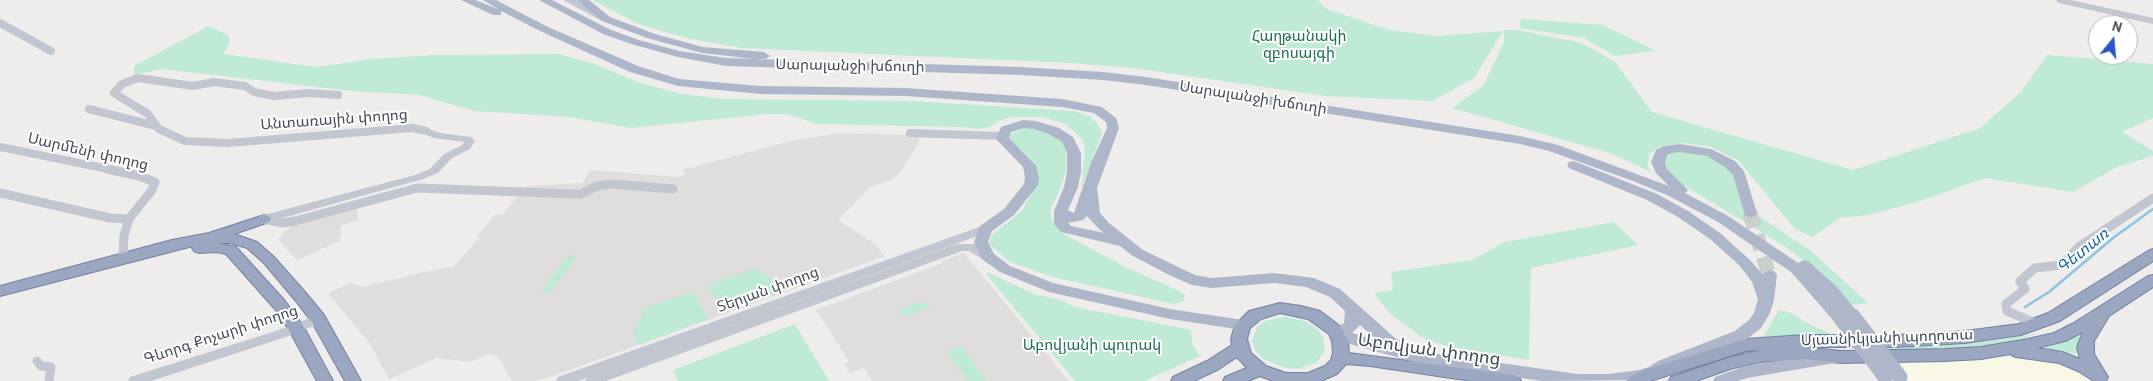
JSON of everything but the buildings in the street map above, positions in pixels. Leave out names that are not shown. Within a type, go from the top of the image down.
[{"type":"highway","points":[[0,299],[171,252],[195,248],[264,219]]},
{"type":"highway","points":[[252,245],[251,236],[264,219]]},
{"type":"highway","points":[[0,291],[123,258],[232,238],[252,245],[269,260],[300,296],[318,319],[353,381]]},
{"type":"highway","points":[[213,242],[231,250],[241,259],[280,305],[296,328],[324,381]]},
{"type":"highway","name":"Մյասնիկյանի պողոտա","points":[[1643,378],[1746,345],[1805,341],[1895,341],[1965,337],[2021,329],[2054,317],[2153,254]]},
{"type":"highway","name":"Մյասնիկյանի պողոտա","points":[[1841,357],[1945,355],[2028,345],[2059,337],[2102,314],[2153,280]]},
{"type":"highway","points":[[280,305],[292,302],[300,296]]},
{"type":"highway","points":[[1274,309],[1287,309],[1314,315],[1326,322],[1338,335],[1340,358],[1331,377],[1291,380],[1278,378],[1260,370],[1245,357],[1240,347],[1239,336],[1243,325],[1251,318],[1261,312],[1274,309]]},
{"type":"highway","points":[[2003,349],[2062,358],[2084,367],[2100,377],[2086,355],[2085,347],[2086,341],[2102,314]]},
{"type":"highway","points":[[1179,381],[1213,365],[1240,347]]},
{"type":"highway","points":[[1678,381],[1731,363],[1761,356],[1805,353],[1841,357]]},
{"type":"highway","name":"Աբովյան փողոց","points":[[1340,358],[1370,360],[1513,381]]},
{"type":"highway","points":[[1231,381],[1260,370]]},
{"type":"highway","points":[[1442,371],[1472,381]]},
{"type":"main road","points":[[466,0],[517,22],[544,30]]},
{"type":"main road","points":[[488,0],[544,30],[634,69],[678,82],[760,90],[906,92],[1086,106],[1098,110],[1112,121],[1113,128],[1078,218],[1066,216],[1061,210]]},
{"type":"main road","name":"Սարալանջի խճուղի","points":[[545,0],[607,32],[636,42],[757,65],[939,68],[1103,76],[1391,119],[1520,140],[1553,148],[1674,193],[1723,219],[1774,252],[1796,269],[1846,316]]},
{"type":"main road","name":"Սարալանջի խճուղի","points":[[568,0],[628,29],[697,54],[1023,63],[1150,74],[1510,132],[1553,142],[1608,160],[1716,206],[1786,251],[1806,266],[1831,290],[1846,316],[1893,379]]},
{"type":"main road","points":[[582,0],[606,19]]},
{"type":"main road","points":[[1391,119],[1543,154],[1610,178],[1652,196],[1683,214],[1725,244],[1745,263],[1758,281],[1766,300]]},
{"type":"main road","points":[[1123,242],[1066,229],[1060,219],[1061,210],[1071,187],[1074,172],[1074,153],[1068,140],[1046,128],[1023,124],[1006,130],[1002,139],[1029,166],[1032,176],[1031,185],[1009,212],[985,229],[981,242],[988,257],[1005,269],[1049,287],[1170,314],[1243,325]]},
{"type":"main road","points":[[1681,190],[1662,173],[1658,164],[1660,155],[1668,149],[1680,148],[1705,152],[1722,159],[1736,170],[1742,180],[1750,213]]},
{"type":"main road","points":[[1091,187],[1093,214],[1123,242],[1174,272],[1192,280],[1212,283],[1274,278],[1298,280],[1323,287],[1335,293],[1389,342],[1418,356]]},
{"type":"main road","points":[[1643,378],[1664,365],[1741,335],[1758,320],[1766,300],[1769,275]]},
{"type":"main road","points":[[1338,335],[1352,325],[1353,309]]},
{"type":"main road","name":"Աբովյան փողոց","points":[[1338,335],[1418,356],[1577,380],[1643,378]]},
{"type":"main road","name":"Մյասնիկյանի պողոտա","points":[[1721,381],[1745,372],[1841,357]]},
{"type":"street","points":[[2059,0],[2153,21]]},
{"type":"street","points":[[0,22],[51,51]]},
{"type":"street","name":"Անտառային փողոց","points":[[264,219],[434,172],[448,156],[466,146],[470,141],[467,139],[438,136],[412,128],[212,143],[182,140],[167,134],[156,126],[148,114],[114,93],[116,89],[138,78],[193,86],[214,82],[245,86],[254,92],[274,96],[338,94]]},
{"type":"street","name":"Անտառային փողոց","points":[[89,109],[156,126]]},
{"type":"street","points":[[910,134],[1002,136]]},
{"type":"street","name":"Սարմենի փողոց","points":[[0,146],[139,176],[155,182],[152,190],[129,218],[124,236],[123,258]]},
{"type":"street","points":[[264,219],[283,223],[295,221],[417,188],[575,194],[582,194],[597,186],[613,184],[673,189]]},
{"type":"street","points":[[0,193],[110,218],[129,218]]},
{"type":"street","points":[[2037,324],[2007,311],[2006,304],[2025,290],[2020,281],[2035,268],[2061,265],[2080,246],[2153,198]]},
{"type":"street","name":"Տերյան փողոց","points":[[563,381],[985,229]]},
{"type":"street","name":"Տերյան փողոց","points":[[592,381],[961,246],[971,247],[988,257]]},
{"type":"street","name":"Գևորգ Քոչարի փողոց","points":[[135,381],[318,319]]},
{"type":"street","points":[[37,361],[41,366],[51,367],[50,381]]},
{"type":"shaded area","points":[[838,133],[920,135],[918,144],[903,168],[892,180],[870,187],[838,220],[875,244],[885,256],[550,377],[535,381],[512,381],[498,357],[489,354],[470,362],[437,358],[389,379],[368,341],[328,293],[351,283],[362,287],[453,267],[480,237],[477,236],[495,215],[503,214],[526,186],[582,183],[591,170],[680,177],[685,175],[683,170],[782,143]]},
{"type":"shaded area","points":[[357,209],[358,220],[341,225],[341,235],[338,237],[342,240],[297,260],[278,239],[291,226]]},
{"type":"shaded area","points":[[964,253],[1069,381],[872,381],[864,368],[850,373],[844,364],[849,361],[816,310],[943,263],[942,261]]},
{"type":"shaded area","points":[[2018,357],[2057,359],[2097,381],[1906,381],[1900,361]]},
{"type":"green space","name":"Հաղթանակի զբոսայգի","points":[[593,0],[1319,0],[1327,9],[1389,30],[1437,36],[1503,31],[1474,78],[1432,101],[1326,96],[1133,68],[1071,63],[742,48],[686,38],[638,24]]},
{"type":"green space","points":[[1521,19],[1603,25],[1656,51],[1615,56],[1584,38],[1520,28]]},
{"type":"green space","points":[[209,26],[228,35],[230,41],[224,54],[316,67],[373,59],[434,55],[559,54],[594,64],[640,83],[682,94],[723,99],[911,101],[1074,111],[1089,116],[1097,123],[1102,133],[1081,189],[1085,150],[1083,140],[1066,124],[1042,117],[1011,117],[998,121],[990,127],[978,129],[962,127],[817,124],[787,114],[767,114],[631,128],[569,117],[474,111],[419,95],[352,91],[161,69],[134,75],[134,66]]},
{"type":"green space","points":[[1504,30],[1517,30],[1582,43],[1615,62],[1652,112],[1853,170],[1980,128],[2021,92],[2047,55],[2088,58],[2088,65],[2138,65],[2138,63],[2153,64],[2153,118],[2122,132],[2153,151],[2153,156],[2117,167],[2073,192],[1985,178],[1917,202],[1868,215],[1840,218],[1812,237],[1794,228],[1739,161],[1711,147],[1685,143],[1661,146],[1649,154],[1648,167],[1651,172],[1610,153],[1452,108],[1483,86],[1504,42]]},
{"type":"green space","points":[[1023,128],[1033,128],[1049,133],[1066,145],[1066,171],[1051,208],[1051,217],[1060,232],[1127,268],[1177,290],[1185,295],[1184,301],[1174,304],[1053,277],[1010,262],[989,244],[992,235],[1022,211],[1035,187],[1035,168],[1023,152],[1010,141],[1010,135]]},
{"type":"green space","points":[[1680,151],[1707,155],[1732,170],[1744,214],[1755,216],[1756,214],[1811,251],[1868,303],[1851,305],[1803,260],[1783,245],[1670,177],[1663,159],[1671,153]]},
{"type":"green space","points":[[1614,222],[1638,245],[1531,268],[1529,360],[1450,347],[1425,339],[1389,313],[1374,293],[1393,290],[1391,272],[1472,260],[1505,242]]},
{"type":"green space","points":[[568,255],[577,256],[551,292],[542,291]]},
{"type":"green space","points":[[754,269],[776,281],[784,291],[723,312],[708,285]]},
{"type":"green space","name":"Աբովյանի պուրակ","points":[[989,273],[1034,294],[1060,300],[1075,307],[1191,330],[1192,344],[1200,356],[1144,381],[1075,381],[986,274]]},
{"type":"green space","points":[[693,291],[709,319],[638,345],[633,332],[642,316],[641,309]]},
{"type":"green space","points":[[925,303],[930,307],[904,317],[899,309]]},
{"type":"green space","points":[[1779,310],[1789,312],[1807,323],[1836,336],[1763,337]]},
{"type":"green space","points":[[1284,317],[1304,321],[1316,328],[1323,337],[1325,351],[1316,363],[1297,369],[1283,367],[1263,359],[1255,350],[1252,340],[1257,327],[1265,321]]},
{"type":"green space","points":[[795,324],[829,381],[678,381],[673,370]]},
{"type":"green space","points":[[2042,333],[1996,345],[1963,348],[1885,349],[1881,345],[1960,344]]},
{"type":"green space","points":[[2086,333],[2078,353],[2068,354],[2040,350]]},
{"type":"green space","points":[[961,346],[986,381],[968,381],[947,352]]},
{"type":"waterway","name":"Գետառ","points":[[2025,307],[2049,292],[2113,238],[2153,209]]},
{"type":"tunnel","points":[[1750,213],[1769,275]]}]
